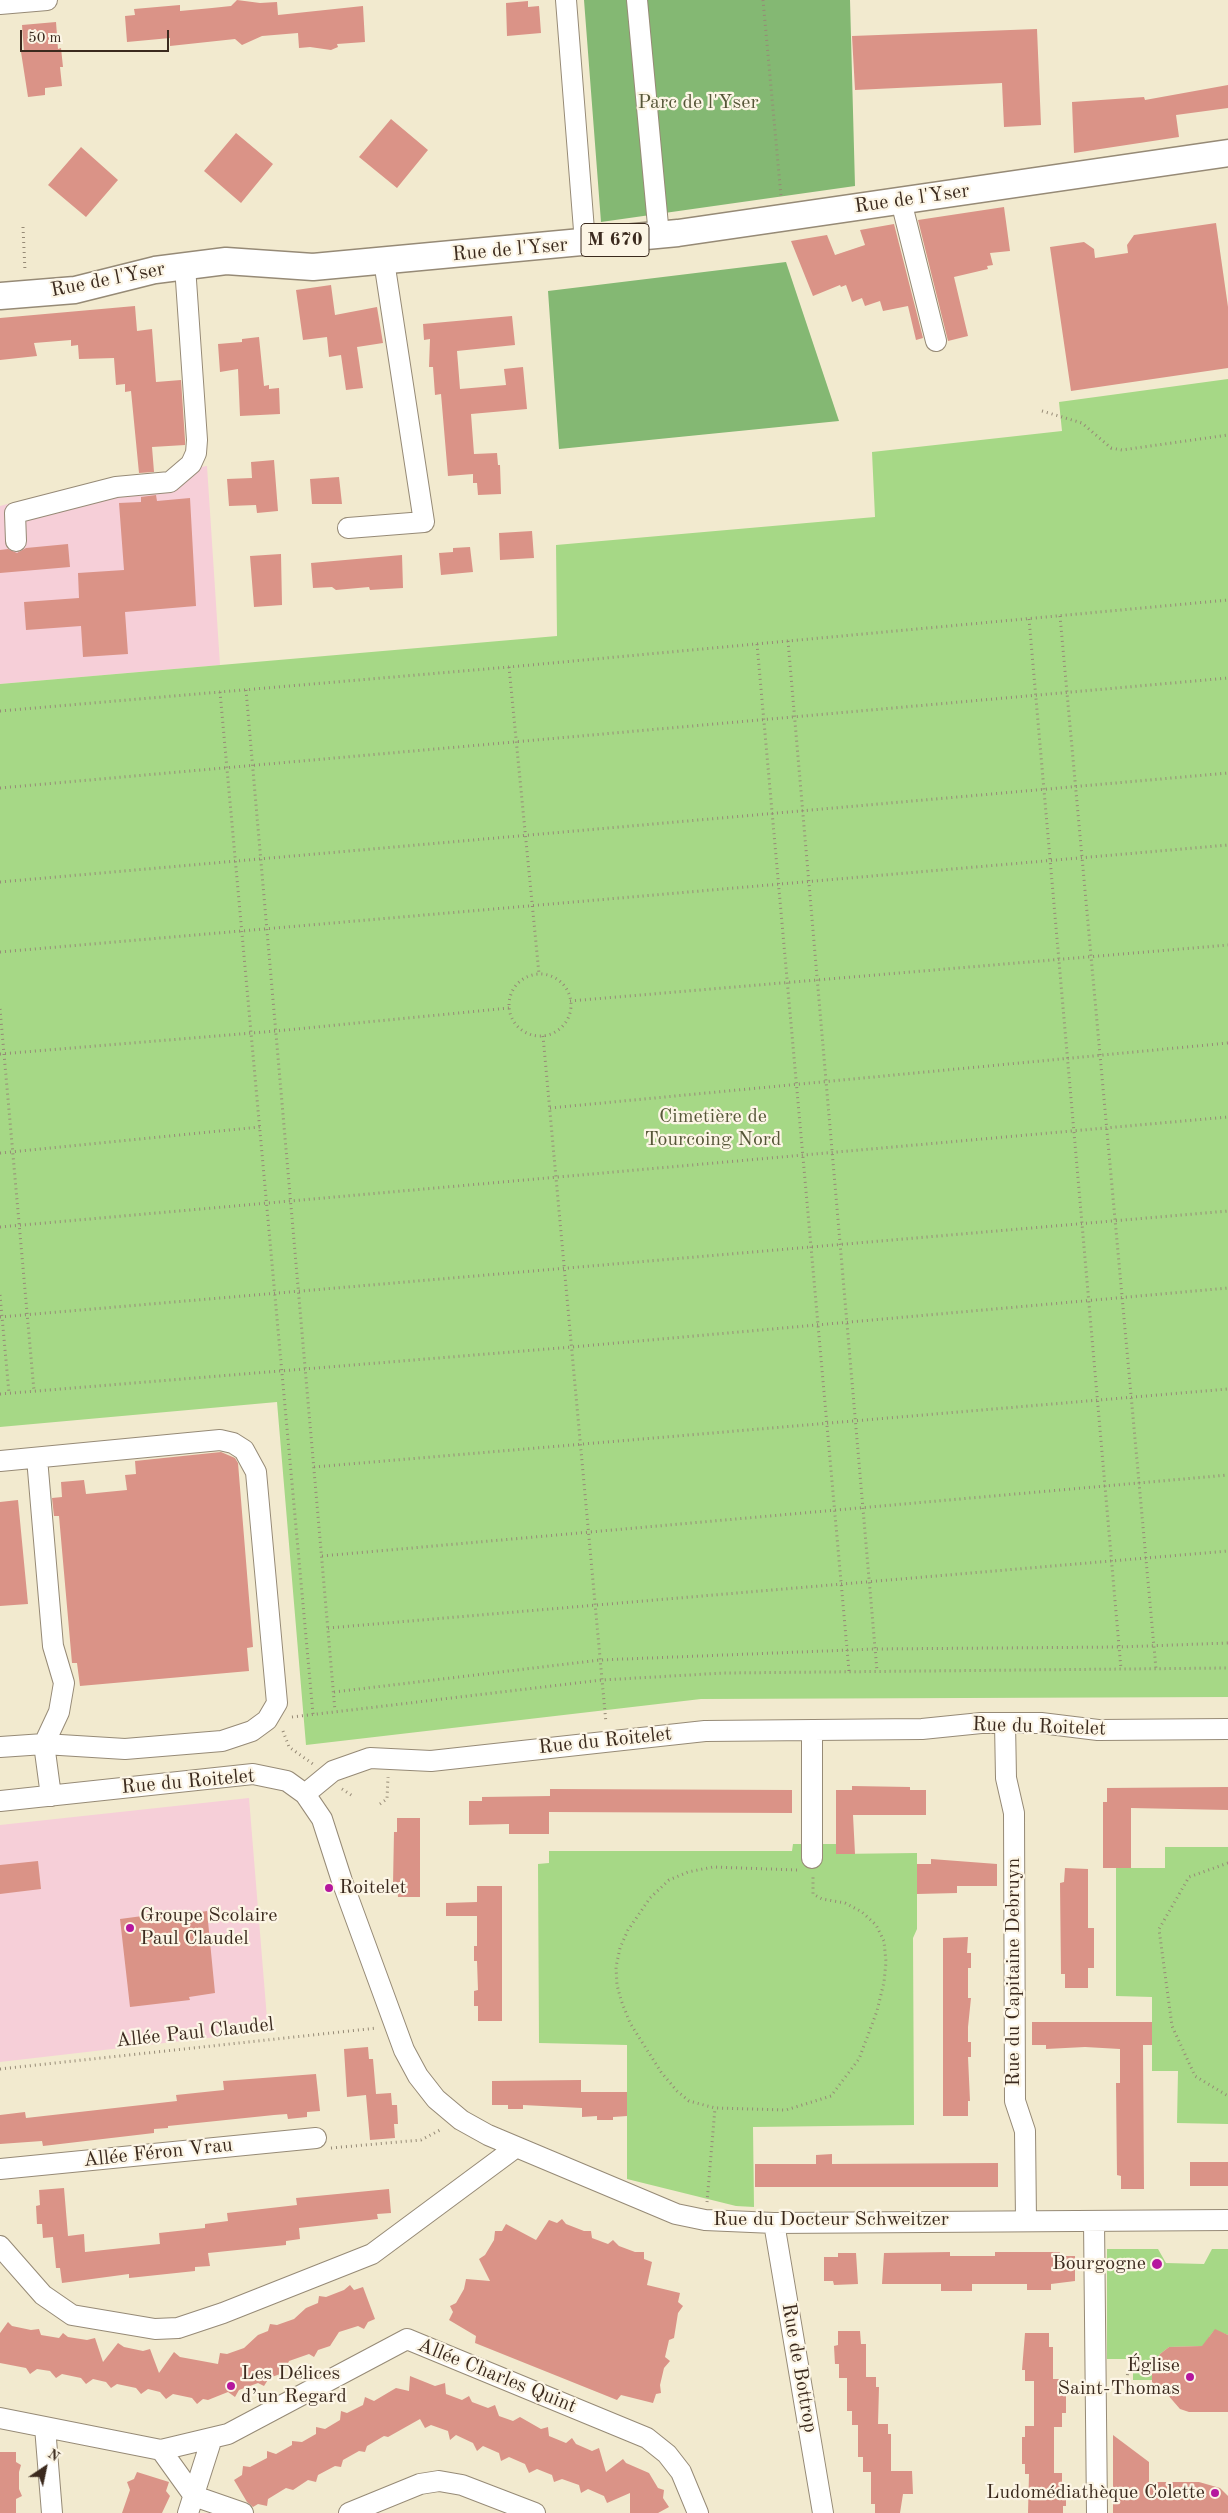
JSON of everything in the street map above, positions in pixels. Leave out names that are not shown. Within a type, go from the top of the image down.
[{"type":"main road","name":"Rue de l'Yser","points":[[0,296],[84,288],[137,274],[185,266],[237,261],[313,268],[659,236],[1228,153]]},
{"type":"street","points":[[0,4],[47,0]]},
{"type":"street","points":[[566,0],[585,243]]},
{"type":"street","points":[[637,0],[659,236]]},
{"type":"street","points":[[901,201],[936,341]]},
{"type":"street","points":[[348,528],[424,522],[384,261]]},
{"type":"street","points":[[16,541],[15,513],[116,487],[170,482],[191,464],[196,453],[197,440],[185,266]]},
{"type":"street","points":[[0,1462],[220,1440],[233,1443],[244,1450],[256,1472],[276,1673],[276,1703],[267,1720],[252,1731],[222,1740],[125,1749],[44,1744],[0,1747]]},
{"type":"street","points":[[37,1458],[53,1646],[64,1683],[59,1712],[44,1744],[51,1796]]},
{"type":"street","name":"Rue du Roitelet","points":[[0,1801],[253,1774],[287,1781],[305,1794],[324,1777],[342,1766],[370,1758],[431,1761],[705,1731],[922,1729],[981,1723],[1048,1724],[1098,1730],[1228,1729]]},
{"type":"street","name":"Rue du Capitaine Debruyn","points":[[1005,1724],[1006,1778],[1014,1813],[1015,2101],[1025,2131],[1026,2220]]},
{"type":"street","points":[[812,1730],[812,1865]]},
{"type":"street","name":"Rue du Docteur Schweitzer","points":[[305,1794],[315,1807],[326,1829],[342,1882],[394,2026],[418,2076],[436,2099],[461,2120],[515,2148],[661,2208],[705,2220],[774,2223],[1228,2220]]},
{"type":"street","name":"Allée Féron Vrau","points":[[0,2169],[322,2143]]},
{"type":"street","points":[[0,2246],[44,2295],[72,2315],[155,2329],[178,2328],[241,2306],[372,2254],[515,2148]]},
{"type":"street","points":[[1094,2221],[1097,2513]]},
{"type":"street","name":"Rue de Bottrop","points":[[774,2223],[823,2513]]},
{"type":"street","name":"Allée Charles Quint","points":[[0,2418],[161,2450],[228,2434],[407,2339],[647,2438],[668,2454],[681,2472],[698,2513]]},
{"type":"street","points":[[45,2428],[52,2513]]},
{"type":"street","points":[[191,2504],[212,2438]]},
{"type":"street","points":[[161,2450],[191,2504]]},
{"type":"street","points":[[349,2513],[420,2484],[439,2481],[462,2485],[534,2513]]},
{"type":"street","points":[[191,2504],[243,2513]]},
{"type":"path","points":[[763,0],[783,219]]},
{"type":"path","points":[[23,227],[26,294]]},
{"type":"path","points":[[1042,411],[1082,423],[1111,448],[1122,450],[1228,435]]},
{"type":"path","points":[[0,711],[510,667],[1228,600]]},
{"type":"path","points":[[1060,616],[1156,1669]]},
{"type":"path","points":[[1029,619],[1121,1669]]},
{"type":"path","points":[[788,641],[877,1671]]},
{"type":"path","points":[[757,644],[849,1671]]},
{"type":"path","points":[[510,667],[538,974]]},
{"type":"path","points":[[0,788],[1228,678]]},
{"type":"path","points":[[246,690],[335,1712]]},
{"type":"path","points":[[220,692],[313,1714]]},
{"type":"path","points":[[0,882],[1228,773]]},
{"type":"path","points":[[0,952],[1228,845]]},
{"type":"path","points":[[570,1001],[1228,946]]},
{"type":"path","points":[[538,974],[558,980],[566,988],[570,1001],[568,1018],[562,1027],[543,1036],[524,1032],[517,1026],[509,1008],[514,989],[529,976],[538,974]]},
{"type":"path","points":[[2,1054],[276,1031],[509,1008]]},
{"type":"path","points":[[0,1009],[2,1054],[13,1152],[34,1391]]},
{"type":"path","points":[[543,1036],[608,1741]]},
{"type":"path","points":[[550,1108],[1228,1043]]},
{"type":"path","points":[[0,1227],[1228,1117]]},
{"type":"path","points":[[0,1153],[260,1127]]},
{"type":"path","points":[[1,1317],[1228,1211]]},
{"type":"path","points":[[0,1394],[572,1347],[1228,1288]]},
{"type":"path","points":[[0,1295],[9,1393]]},
{"type":"path","points":[[314,1467],[1228,1389]]},
{"type":"path","points":[[322,1556],[589,1534],[1228,1475]]},
{"type":"path","points":[[328,1628],[1228,1551]]},
{"type":"path","points":[[334,1692],[600,1660],[875,1649],[1119,1647],[1228,1643]]},
{"type":"path","points":[[286,1717],[602,1680],[724,1672],[1228,1668]]},
{"type":"path","points":[[280,1726],[290,1746],[324,1777],[354,1797]]},
{"type":"path","points":[[380,1804],[387,1799],[388,1771]]},
{"type":"path","points":[[1228,1863],[1189,1877],[1159,1929],[1172,2026],[1195,2076],[1228,2096]]},
{"type":"path","points":[[812,1865],[813,1894],[822,1899],[845,1903],[862,1912],[876,1925],[884,1941],[886,1962],[884,1982],[859,2059],[831,2096],[786,2110],[715,2108],[689,2101],[677,2091],[661,2072],[630,2024],[617,1985],[616,1967],[620,1948],[628,1930],[650,1898],[669,1880],[688,1872],[713,1867],[812,1865]]},
{"type":"path","name":"Allée Paul Claudel","points":[[0,2069],[394,2026]]},
{"type":"path","points":[[705,2220],[715,2108]]},
{"type":"path","points":[[322,2143],[421,2140],[461,2120]]},
{"type":"path","points":[[1127,2380],[1128,2368]]},
{"type":"shaded area","points":[[207,466],[220,665],[0,684],[0,506],[65,489]]},
{"type":"shaded area","name":"Groupe Scolaire Paul Claudel","points":[[249,1798],[268,2031],[0,2062],[0,1825]]},
{"type":"green space","name":"Parc de l'Yser","points":[[584,0],[850,0],[855,186],[601,222]]},
{"type":"green space","points":[[786,262],[839,421],[559,449],[548,291]]},
{"type":"green space","name":"Cimetière de Tourcoing Nord","points":[[1228,379],[1228,1697],[701,1699],[306,1745],[277,1402],[0,1427],[0,684],[557,636],[556,545],[875,517],[872,452],[1062,431],[1059,402]]},
{"type":"green space","points":[[793,1844],[836,1844],[836,1854],[917,1853],[917,1929],[913,1938],[914,2125],[753,2127],[754,2207],[736,2206],[627,2179],[627,2045],[539,2043],[538,1864],[549,1863],[549,1851],[792,1851]]},
{"type":"green space","points":[[1165,1847],[1228,1847],[1228,2124],[1177,2123],[1178,2071],[1152,2071],[1152,1997],[1116,1996],[1116,1868],[1165,1868]]},
{"type":"green space","points":[[1107,2249],[1158,2249],[1166,2263],[1204,2264],[1212,2249],[1228,2249],[1228,2335],[1217,2331],[1213,2332],[1209,2337],[1209,2346],[1169,2347],[1157,2359],[1157,2369],[1152,2373],[1152,2380],[1133,2380],[1133,2359],[1107,2359]]},
{"type":"building","points":[[237,0],[260,3],[277,2],[278,15],[363,6],[365,42],[337,44],[338,47],[331,50],[310,47],[299,48],[298,33],[262,36],[242,45],[235,39],[170,46],[170,38],[127,42],[125,16],[135,15],[134,9],[180,5],[180,11],[231,6]]},
{"type":"building","points":[[528,1],[528,7],[539,6],[541,33],[507,36],[506,3]]},
{"type":"building","points":[[56,22],[58,49],[61,48],[63,67],[60,67],[62,86],[45,88],[45,95],[28,97],[21,52],[24,52],[22,25]]},
{"type":"building","points":[[1037,29],[1041,125],[1004,127],[1002,83],[855,90],[852,36]]},
{"type":"building","points":[[1228,85],[1228,108],[1176,115],[1179,137],[1074,153],[1072,102],[1144,97],[1145,100]]},
{"type":"building","points":[[391,119],[428,150],[397,188],[359,157]]},
{"type":"building","points":[[236,133],[273,164],[241,203],[204,171]]},
{"type":"building","points":[[81,147],[118,180],[86,217],[48,185]]},
{"type":"building","points":[[1004,207],[1010,251],[990,253],[993,265],[987,266],[988,269],[954,277],[968,336],[948,341],[918,220]]},
{"type":"building","points":[[1216,223],[1228,307],[1228,368],[1071,391],[1050,247],[1084,242],[1094,249],[1095,258],[1128,253],[1127,245],[1134,235]]},
{"type":"building","points":[[894,224],[923,338],[916,340],[908,306],[883,311],[880,301],[865,306],[862,298],[852,302],[846,285],[841,287],[840,285],[813,296],[791,241],[827,235],[835,255],[865,245],[860,230]]},
{"type":"building","points":[[331,285],[335,315],[377,307],[383,343],[357,347],[363,388],[346,390],[341,355],[329,357],[327,337],[303,340],[296,290]]},
{"type":"building","points":[[135,306],[137,331],[152,329],[156,382],[181,380],[185,445],[152,447],[154,472],[139,473],[131,391],[125,392],[125,384],[116,385],[114,358],[79,359],[78,345],[71,346],[71,340],[34,343],[37,356],[0,360],[0,318]]},
{"type":"building","points":[[512,316],[515,345],[457,351],[460,389],[506,385],[504,369],[523,367],[527,409],[471,414],[474,454],[497,453],[498,465],[500,465],[501,494],[478,495],[477,483],[473,483],[473,474],[448,476],[441,394],[435,395],[433,367],[429,367],[430,339],[424,340],[423,324]]},
{"type":"building","points":[[259,337],[264,386],[269,385],[269,389],[279,388],[280,414],[240,416],[238,369],[220,372],[218,344],[242,342],[242,339]]},
{"type":"building","points":[[274,460],[278,511],[257,513],[256,505],[229,506],[227,479],[252,478],[251,462]]},
{"type":"building","points":[[339,477],[342,504],[312,504],[310,479]]},
{"type":"building","points":[[156,495],[157,501],[190,498],[196,606],[125,612],[128,654],[83,657],[81,626],[26,630],[24,602],[79,598],[78,573],[124,570],[119,503],[141,502],[141,497]]},
{"type":"building","points":[[532,531],[534,558],[500,560],[499,533]]},
{"type":"building","points":[[68,544],[70,567],[0,573],[0,550],[8,549],[17,553],[26,548]]},
{"type":"building","points":[[470,547],[473,572],[441,575],[439,553],[453,552],[453,548]]},
{"type":"building","points":[[281,554],[282,605],[254,607],[250,556]]},
{"type":"building","points":[[402,555],[403,588],[370,590],[369,587],[336,590],[332,587],[313,588],[311,563]]},
{"type":"building","points":[[221,1452],[235,1458],[238,1463],[253,1647],[247,1648],[249,1671],[80,1686],[77,1663],[72,1663],[59,1516],[54,1516],[52,1498],[62,1497],[61,1482],[84,1480],[86,1494],[127,1490],[125,1475],[136,1474],[135,1461]]},
{"type":"building","points":[[18,1500],[28,1604],[0,1606],[0,1502]]},
{"type":"building","points":[[852,1786],[910,1787],[910,1790],[926,1790],[926,1815],[853,1815],[855,1854],[836,1854],[836,1790],[852,1790]]},
{"type":"building","points":[[1228,1787],[1228,1810],[1131,1808],[1131,1868],[1103,1868],[1103,1802],[1107,1802],[1107,1788]]},
{"type":"building","points":[[550,1789],[792,1790],[792,1813],[549,1812],[549,1834],[509,1834],[509,1824],[469,1825],[469,1801],[482,1801],[482,1797],[550,1796]]},
{"type":"building","points":[[397,1818],[420,1818],[420,1897],[398,1897],[397,1884],[393,1884],[394,1832],[397,1832]]},
{"type":"building","points":[[931,1859],[997,1864],[997,1886],[957,1886],[957,1893],[917,1894],[917,1864],[931,1864]]},
{"type":"building","points":[[38,1861],[41,1889],[0,1894],[0,1865]]},
{"type":"building","points":[[1065,1868],[1088,1869],[1088,1928],[1094,1928],[1094,1968],[1088,1968],[1088,1988],[1065,1988],[1065,1974],[1061,1974],[1060,1883],[1064,1882]]},
{"type":"building","points":[[477,1886],[502,1886],[502,2021],[478,2021],[478,2006],[474,2006],[474,1991],[478,1990],[477,1961],[474,1961],[474,1946],[477,1946],[477,1916],[446,1916],[446,1903],[477,1902]]},
{"type":"building","points":[[180,1911],[181,1915],[207,1911],[215,1993],[189,1997],[190,2000],[130,2007],[120,1919]]},
{"type":"building","points":[[968,1937],[967,1953],[971,1953],[971,1968],[968,1968],[968,1998],[971,1998],[968,2042],[971,2042],[971,2057],[968,2057],[970,2101],[968,2101],[968,2116],[943,2116],[943,1938]]},
{"type":"building","points":[[1032,2022],[1152,2022],[1152,2045],[1143,2045],[1144,2189],[1121,2189],[1121,2176],[1117,2175],[1116,2083],[1120,2083],[1120,2049],[1085,2047],[1046,2049],[1046,2045],[1032,2045]]},
{"type":"building","points":[[368,2047],[369,2059],[373,2059],[376,2094],[391,2093],[392,2105],[397,2105],[398,2124],[394,2124],[395,2138],[370,2140],[366,2095],[347,2097],[344,2049]]},
{"type":"building","points":[[316,2074],[320,2111],[307,2112],[307,2117],[288,2119],[287,2114],[168,2126],[168,2128],[154,2129],[154,2133],[43,2146],[42,2141],[0,2144],[0,2115],[25,2112],[26,2118],[177,2101],[176,2095],[224,2090],[223,2081]]},
{"type":"building","points":[[581,2080],[581,2092],[627,2092],[627,2116],[613,2117],[613,2120],[597,2120],[597,2116],[582,2117],[582,2108],[523,2105],[523,2109],[508,2109],[508,2105],[492,2105],[492,2081]]},
{"type":"building","points":[[832,2154],[832,2164],[998,2163],[998,2187],[755,2187],[755,2164],[816,2164],[816,2155]]},
{"type":"building","points":[[1190,2162],[1228,2162],[1228,2186],[1190,2186]]},
{"type":"building","points":[[64,2188],[68,2236],[84,2234],[85,2252],[160,2244],[159,2233],[205,2228],[205,2224],[228,2221],[227,2213],[297,2205],[296,2198],[389,2189],[391,2213],[377,2214],[378,2219],[299,2228],[300,2239],[286,2241],[286,2245],[208,2253],[210,2266],[195,2267],[195,2271],[129,2278],[129,2274],[62,2283],[60,2268],[56,2268],[53,2237],[43,2238],[42,2224],[37,2224],[36,2206],[40,2205],[39,2190]]},
{"type":"building","points":[[562,2219],[566,2224],[584,2231],[591,2231],[592,2238],[608,2244],[613,2240],[619,2246],[635,2252],[644,2252],[644,2259],[652,2262],[647,2285],[680,2293],[678,2302],[683,2306],[678,2313],[674,2338],[669,2340],[665,2357],[670,2361],[664,2368],[660,2385],[661,2393],[656,2394],[653,2403],[621,2395],[617,2400],[475,2343],[476,2336],[449,2320],[453,2312],[450,2306],[456,2303],[464,2289],[466,2279],[490,2281],[479,2259],[485,2255],[494,2240],[495,2231],[502,2231],[506,2224],[536,2240],[549,2220],[557,2223]]},
{"type":"building","points":[[950,2252],[950,2256],[995,2256],[995,2252],[1060,2252],[1060,2256],[1075,2256],[1075,2281],[1051,2284],[1051,2290],[1027,2290],[1027,2284],[972,2284],[972,2291],[941,2291],[941,2284],[882,2284],[884,2253]]},
{"type":"building","points":[[838,2253],[856,2253],[858,2284],[834,2285],[833,2281],[824,2281],[824,2257],[838,2257]]},
{"type":"building","points":[[350,2285],[354,2290],[363,2287],[375,2319],[368,2322],[364,2329],[358,2326],[339,2332],[330,2346],[318,2350],[314,2357],[309,2354],[289,2361],[283,2373],[269,2378],[264,2386],[258,2383],[239,2390],[235,2397],[228,2392],[208,2400],[203,2399],[197,2404],[192,2398],[173,2394],[166,2399],[160,2392],[148,2389],[141,2394],[136,2388],[117,2384],[111,2388],[106,2382],[93,2379],[86,2384],[81,2378],[62,2374],[56,2378],[50,2371],[37,2369],[30,2374],[26,2368],[0,2363],[0,2333],[8,2322],[12,2326],[31,2330],[39,2329],[41,2335],[59,2338],[63,2333],[68,2337],[87,2340],[95,2338],[103,2362],[118,2343],[124,2347],[143,2351],[150,2349],[159,2373],[174,2352],[180,2357],[218,2364],[220,2353],[227,2354],[244,2348],[258,2335],[268,2331],[270,2324],[277,2325],[294,2319],[306,2308],[318,2303],[319,2296],[326,2297],[344,2290]]},
{"type":"building","name":"Église Saint-Thomas","points":[[1215,2329],[1228,2335],[1228,2412],[1189,2412],[1180,2409],[1167,2394],[1157,2394],[1157,2388],[1152,2382],[1152,2373],[1157,2365],[1157,2359],[1169,2347],[1202,2346]]},
{"type":"building","points":[[838,2331],[860,2331],[861,2344],[866,2344],[866,2377],[876,2377],[876,2387],[879,2387],[878,2424],[888,2424],[888,2434],[891,2434],[891,2471],[912,2471],[913,2494],[903,2494],[900,2513],[875,2513],[875,2504],[871,2504],[871,2472],[863,2472],[863,2457],[858,2457],[858,2425],[852,2425],[852,2411],[847,2411],[847,2378],[839,2378],[839,2364],[835,2364],[834,2346],[838,2345]]},
{"type":"building","points":[[1025,2333],[1049,2333],[1049,2347],[1053,2347],[1053,2379],[1062,2379],[1062,2393],[1066,2393],[1066,2413],[1062,2413],[1062,2427],[1054,2427],[1054,2473],[1062,2473],[1062,2487],[1066,2487],[1066,2506],[1063,2506],[1063,2513],[1028,2513],[1029,2474],[1025,2474],[1025,2464],[1022,2464],[1022,2437],[1025,2437],[1025,2426],[1034,2426],[1034,2381],[1025,2381],[1025,2370],[1022,2370]]},
{"type":"building","points":[[410,2376],[435,2386],[445,2383],[446,2394],[462,2400],[469,2396],[472,2402],[488,2408],[495,2405],[499,2416],[513,2421],[520,2417],[541,2429],[548,2427],[549,2436],[566,2443],[572,2438],[576,2444],[592,2451],[599,2448],[606,2472],[623,2459],[626,2463],[649,2473],[658,2488],[664,2490],[663,2498],[669,2507],[658,2513],[630,2513],[630,2493],[607,2503],[604,2496],[588,2489],[581,2493],[579,2485],[562,2479],[554,2482],[552,2475],[537,2469],[529,2473],[525,2464],[509,2457],[501,2461],[499,2453],[483,2446],[477,2451],[473,2443],[456,2435],[450,2440],[448,2431],[431,2425],[425,2428],[420,2419],[388,2437],[384,2436],[367,2446],[365,2452],[359,2451],[343,2460],[341,2467],[335,2466],[318,2475],[316,2482],[308,2480],[293,2490],[286,2488],[268,2499],[267,2506],[258,2504],[253,2507],[247,2502],[234,2480],[242,2475],[243,2466],[250,2467],[267,2458],[267,2451],[276,2454],[292,2445],[292,2441],[302,2442],[316,2434],[316,2427],[325,2429],[340,2420],[341,2411],[347,2413],[363,2405],[365,2397],[374,2401],[396,2388],[409,2391]]},
{"type":"building","points":[[1113,2435],[1149,2462],[1149,2482],[1199,2482],[1220,2488],[1228,2496],[1228,2513],[1113,2513]]},
{"type":"building","points":[[0,2452],[16,2452],[16,2462],[21,2465],[19,2489],[22,2496],[16,2499],[16,2513],[0,2513]]},
{"type":"building","points":[[137,2472],[169,2482],[166,2491],[170,2496],[162,2513],[122,2513],[130,2490],[127,2482],[134,2479]]},
{"type":"place","name":"Roitelet","points":[[329,1888]]},
{"type":"place","name":"Groupe Scolaire Paul Claudel","points":[[130,1928]]},
{"type":"place","name":"Bourgogne","points":[[1157,2264]]},
{"type":"place","name":"Église Saint-Thomas","points":[[1190,2377]]},
{"type":"place","name":"Les Délices d’un Regard","points":[[231,2386]]},
{"type":"place","name":"Ludomédiathèque Colette","points":[[1215,2493]]}]
